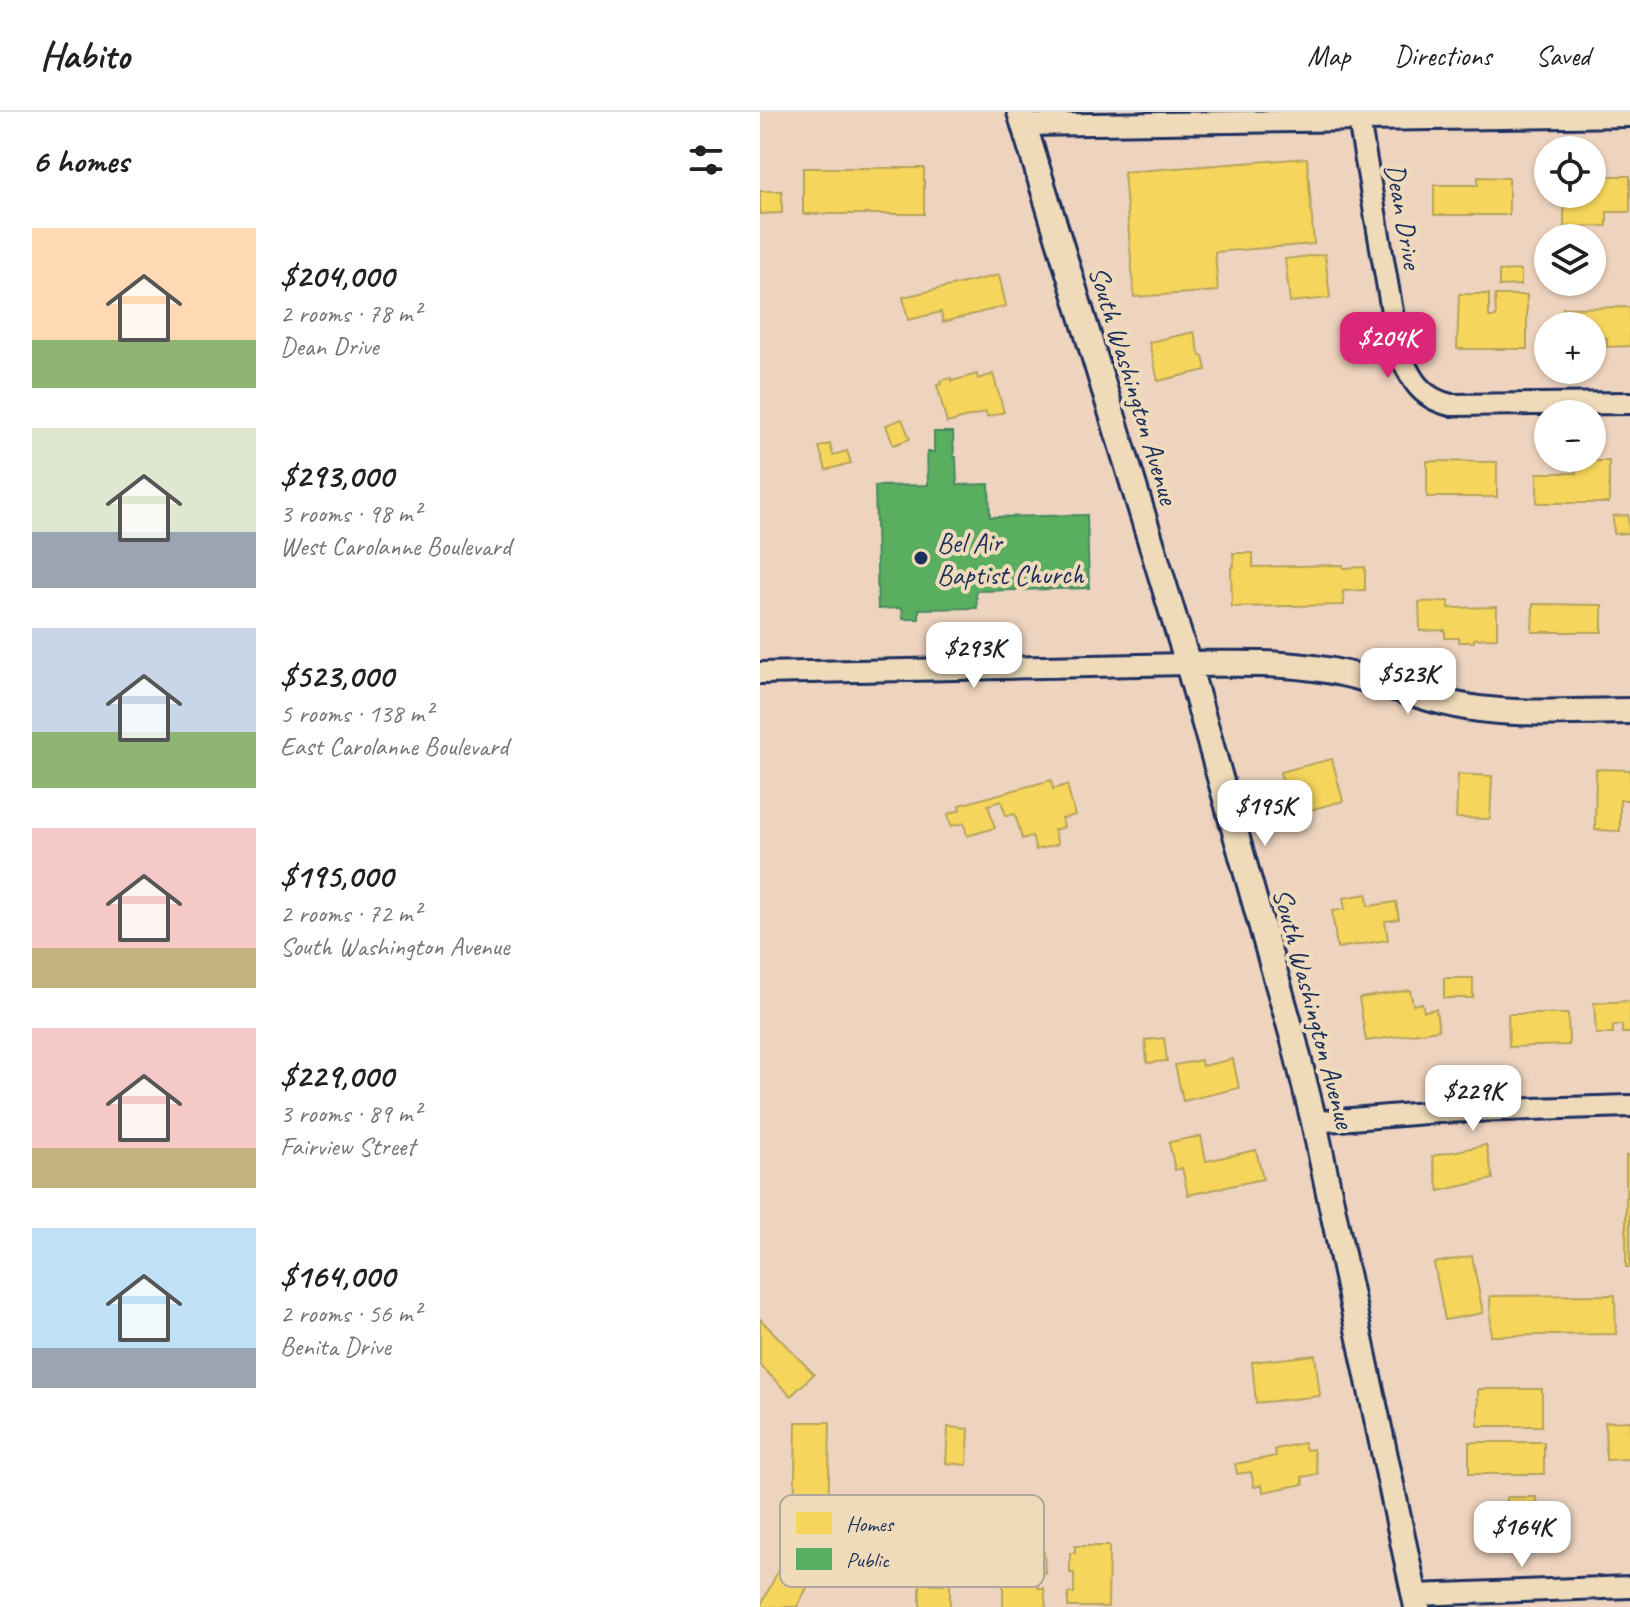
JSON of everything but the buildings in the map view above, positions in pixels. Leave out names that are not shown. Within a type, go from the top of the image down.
[{"type":"street","points":[[1022,118],[1359,120],[1630,116]]},
{"type":"street","name":"South Washington Avenue","points":[[1022,118],[1188,664],[1294,1041],[1416,1601]]},
{"type":"street","name":"Dean Drive","points":[[1359,120],[1399,352],[1416,385],[1426,396],[1451,405],[1630,403]]},
{"type":"street","points":[[760,673],[1284,664],[1346,673],[1458,705],[1487,710],[1630,711]]},
{"type":"street","points":[[1314,1122],[1438,1112],[1630,1106]]},
{"type":"street","points":[[1416,1601],[1630,1587]]},
{"type":"place","name":"Bel Air Baptist Church","points":[[921,558]]}]
